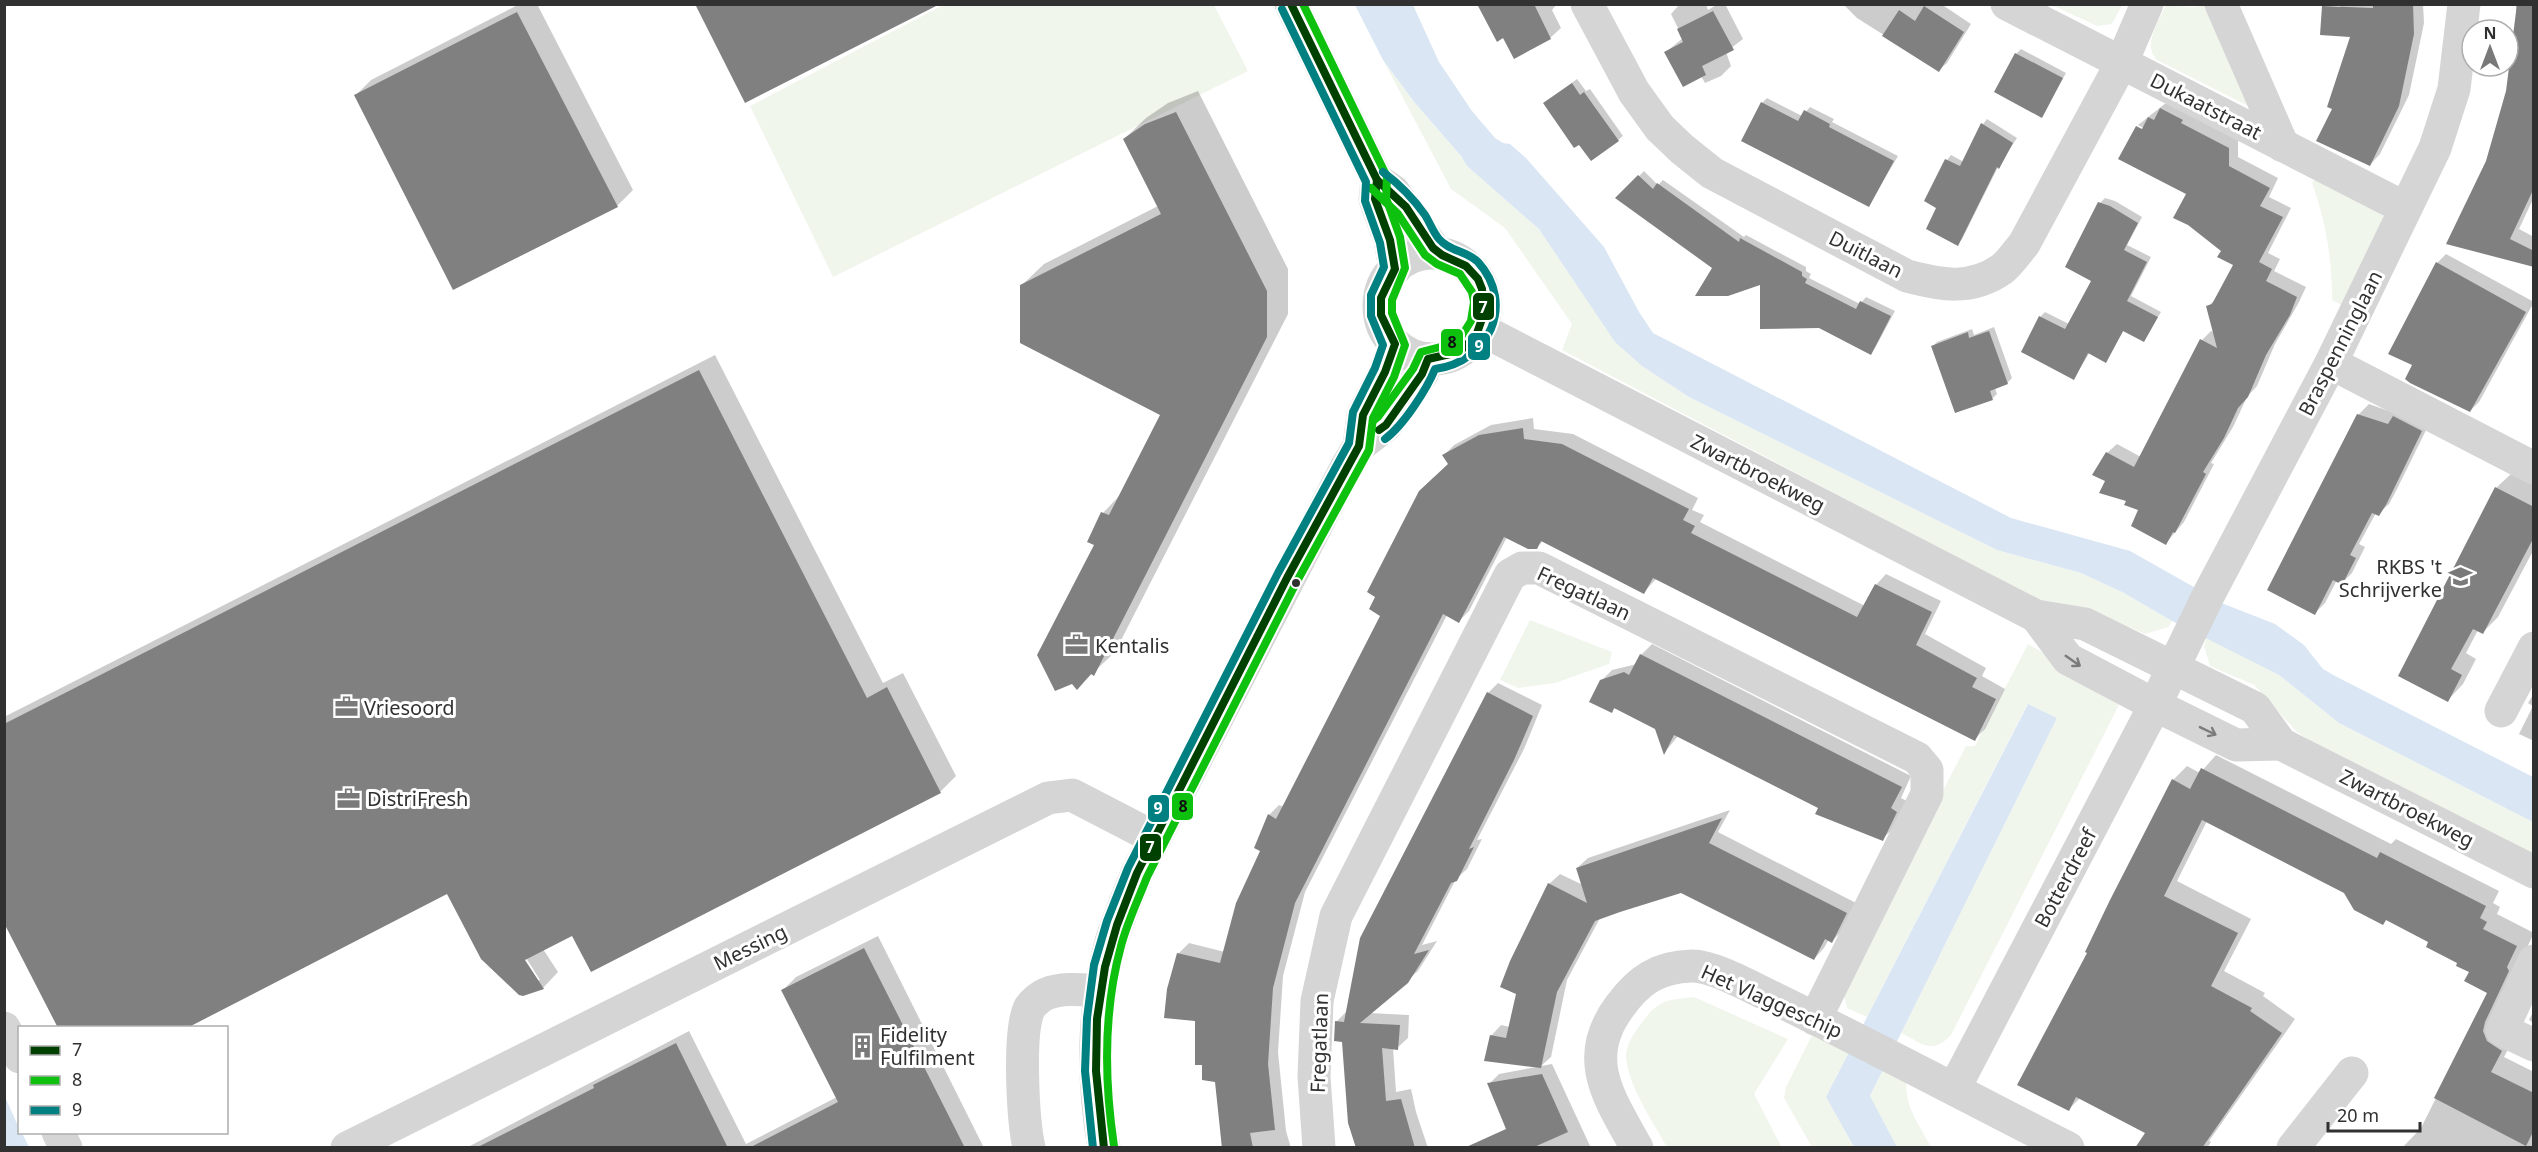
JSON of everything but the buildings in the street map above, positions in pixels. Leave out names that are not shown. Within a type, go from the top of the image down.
[{"type":"street","points":[[1291,4],[1377,180],[1393,191],[1436,252]]},
{"type":"street","name":"Duitlaan","points":[[1587,4],[1634,92],[1660,128],[1682,149],[1712,173],[1907,276],[1938,285],[1977,281],[1991,275],[2003,268],[2024,244],[2122,62],[2147,4]]},
{"type":"street","name":"Dukaatstraat","points":[[2007,4],[2405,208]]},
{"type":"street","points":[[2221,4],[2283,146]]},
{"type":"street","name":"Braspenninglaan","points":[[2174,668],[2209,594],[2331,363],[2435,148],[2454,89],[2464,4]]},
{"type":"street","points":[[1377,180],[1375,199],[1390,240],[1395,268]]},
{"type":"street","points":[[1436,252],[1454,258],[1471,270],[1482,288],[1485,309],[1480,329],[1472,342],[1459,352],[1444,358],[1428,359],[1412,355],[1395,344],[1383,327],[1379,306],[1383,286],[1395,268],[1413,256],[1436,252]]},
{"type":"street","name":"Zwartbroekweg","points":[[1480,329],[2036,616],[2085,624],[2255,708],[2281,744],[2534,872]]},
{"type":"street","points":[[1104,1148],[1096,1072],[1097,1024],[1101,991],[1119,918],[1137,873],[1287,578],[1359,446],[1364,416],[1385,372],[1395,344]]},
{"type":"street","points":[[1359,446],[1386,425],[1422,374],[1428,359]]},
{"type":"street","points":[[2331,363],[2534,468]]},
{"type":"street","name":"Fregatlaan","points":[[1319,1148],[1314,1076],[1317,1001],[1336,916],[1510,575],[1522,567],[1539,567],[1917,758],[1927,770],[1927,794],[1827,1025]]},
{"type":"street","name":"Zwartbroekweg","points":[[2036,616],[2068,659],[2155,705],[2236,745],[2281,744]]},
{"type":"street","points":[[2500,711],[2534,648]]},
{"type":"street","name":"Botterdreef","points":[[1940,1082],[2174,668]]},
{"type":"street","name":"Messing","points":[[347,1148],[1048,798],[1072,795],[1155,838]]},
{"type":"street","points":[[2534,961],[2502,1030],[2534,1045]]},
{"type":"street","name":"Het Vlaggeschip","points":[[1637,1148],[1606,1090],[1599,1053],[1611,1018],[1635,986],[1660,971],[1694,966],[1726,975],[2068,1148]]},
{"type":"street","points":[[1029,1148],[1026,1131],[1023,1036],[1029,1007],[1045,994],[1065,989],[1101,991]]},
{"type":"street","points":[[4,1028],[18,1053]]},
{"type":"street","points":[[2293,1148],[2352,1073]]},
{"type":"street","points":[[59,1134],[66,1148]]},
{"type":"shaded area","points":[[945,4],[1214,5],[1248,71],[833,277],[750,106]]},
{"type":"shaded area","points":[[2052,5],[2122,5],[2112,24],[2097,26]]},
{"type":"shaded area","points":[[2166,5],[2193,7],[2207,5],[2254,109],[2157,60],[2153,54],[2151,40]]},
{"type":"shaded area","points":[[1383,60],[1467,166],[1539,229],[1642,366],[1689,397],[1997,550],[2081,573],[2124,593],[2172,621],[2169,627],[2145,634],[2129,627],[2038,600],[1562,350],[1572,324],[1505,228],[1451,189]]},
{"type":"shaded area","points":[[2316,178],[2382,214],[2384,219],[2346,307],[2332,300],[2327,241],[2312,183]]},
{"type":"shaded area","points":[[1530,620],[1612,652],[1609,664],[1555,683],[1518,688],[1500,680]]},
{"type":"shaded area","points":[[2207,637],[2279,675],[2339,723],[2533,822],[2533,856],[2323,749],[2297,732],[2254,685],[2210,666],[2204,646]]},
{"type":"shaded area","points":[[2028,644],[2073,670],[2124,695],[1951,1035],[1938,1045],[1927,1046],[1901,1033],[2057,718],[2027,705],[1867,1017],[1847,1008],[1843,991],[1854,964],[1966,746],[1975,746]]},
{"type":"shaded area","points":[[1694,997],[1788,1039],[1754,1094],[1781,1146],[1777,1148],[1667,1147],[1635,1090],[1626,1054],[1633,1035],[1652,1010],[1669,1001]]},
{"type":"shaded area","points":[[1817,1025],[1854,1043],[1826,1097],[1854,1147],[1812,1147],[1784,1098],[1786,1087]]},
{"type":"shaded area","points":[[1888,1059],[1908,1069],[1906,1081],[1908,1101],[1931,1147],[1897,1147],[1870,1097]]},
{"type":"water","points":[[1355,5],[1413,5],[1439,62],[1472,111],[1495,138],[1510,144],[1526,158],[1604,247],[1653,333],[2011,518],[2130,551],[2224,604],[2275,624],[2304,645],[2323,669],[2533,777],[2533,822],[2339,723],[2279,675],[2172,621],[2124,593],[2081,573],[1997,550],[1689,397],[1642,366],[1615,342],[1539,229],[1467,166],[1415,103],[1383,60]]},
{"type":"water","points":[[2028,704],[2057,718],[1870,1096],[1897,1147],[1854,1147],[1826,1097]]},
{"type":"water","points":[[5,1097],[18,1126],[18,1134],[22,1134],[29,1147],[5,1147]]},
{"type":"transit line","name":"7","points":[[1104,1148],[1096,1071],[1097,1019],[1105,967],[1117,925],[1137,873],[1287,578],[1359,446],[1363,415],[1385,372],[1395,344],[1381,315],[1381,298],[1395,269],[1390,240],[1375,199],[1377,180],[1291,4]]},
{"type":"transit line","name":"8","points":[[1114,1146],[1108,1096],[1108,1021],[1115,971],[1126,929],[1147,877],[1296,583],[1369,450],[1373,418],[1394,377],[1405,345],[1392,313],[1392,300],[1405,268],[1400,237],[1386,198],[1387,177],[1303,4]]},
{"type":"transit line","name":"9","points":[[1093,1148],[1085,1071],[1087,1018],[1094,965],[1107,921],[1128,868],[1278,573],[1349,443],[1353,412],[1375,368],[1383,345],[1371,316],[1371,295],[1384,267],[1380,243],[1365,201],[1366,182],[1282,9]]},
{"type":"transit line","name":"9","points":[[1383,172],[1416,203],[1443,243],[1469,255],[1478,262],[1489,278],[1495,295],[1495,312],[1491,329],[1482,343],[1470,355],[1454,364],[1435,369],[1414,407],[1385,439]]},
{"type":"transit line","name":"7","points":[[1377,180],[1406,207],[1433,248],[1442,255],[1466,266],[1478,279],[1482,289],[1484,313],[1476,336],[1459,352],[1428,359],[1422,374],[1386,425],[1379,430]]},
{"type":"transit line","name":"8","points":[[1371,188],[1398,214],[1425,255],[1437,264],[1460,274],[1472,292],[1474,302],[1471,321],[1461,337],[1448,345],[1421,352],[1413,369],[1373,421]]},
{"type":"place","name":"RKBS 't Schrijverke","points":[[2460,577]]},
{"type":"place","name":"Kentalis","points":[[1077,645]]},
{"type":"place","name":"Vriesoord","points":[[346,707]]},
{"type":"place","name":"DistriFresh","points":[[349,798]]},
{"type":"place","name":"Fidelity Fulfilment","points":[[862,1046]]}]
